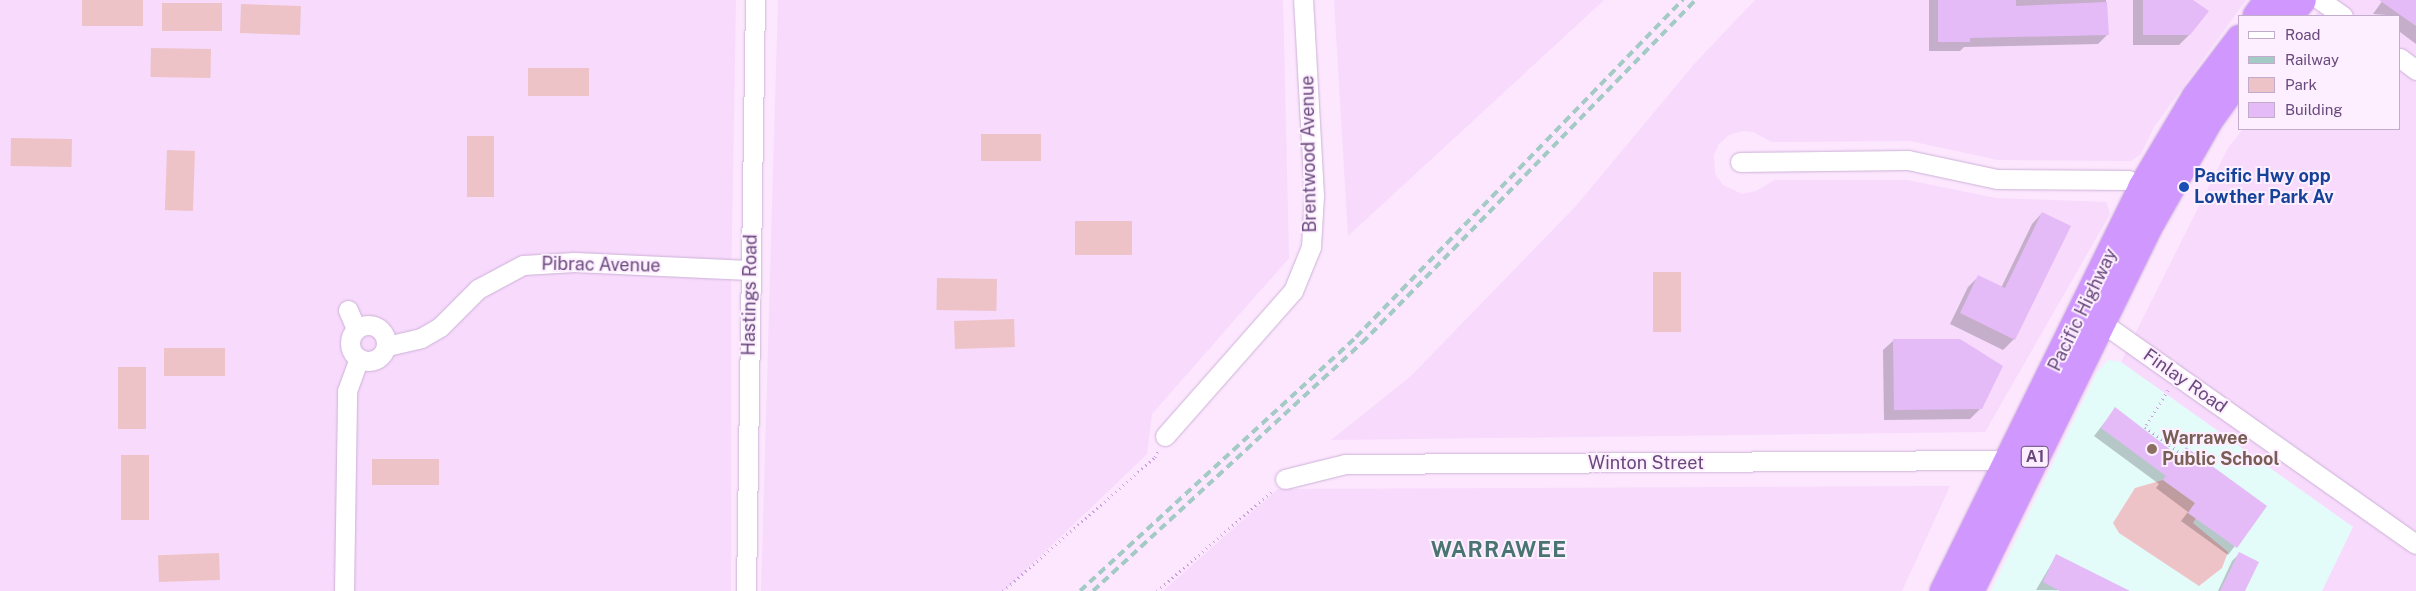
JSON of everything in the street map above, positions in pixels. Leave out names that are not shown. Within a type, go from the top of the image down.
[{"type":"highway","points":[[2258,15],[2269,0]]},
{"type":"highway","points":[[2289,15],[2302,0]]},
{"type":"highway","name":"Pacific Highway","points":[[1944,591],[2142,188],[2196,97],[2238,42]]},
{"type":"highway","name":"Pacific Highway","points":[[1970,591],[2151,222],[2209,120],[2238,79]]},
{"type":"street","name":"Hastings Road","points":[[746,591],[755,0]]},
{"type":"street","name":"Brentwood Avenue","points":[[1165,436],[1293,291],[1311,247],[1314,195],[1303,0]]},
{"type":"street","points":[[2320,0],[2342,15]]},
{"type":"street","points":[[2401,59],[2416,70]]},
{"type":"street","points":[[1740,162],[1908,160],[1997,179],[2128,180],[2142,188]]},
{"type":"street","name":"Pibrac Avenue","points":[[387,346],[421,338],[440,327],[478,289],[523,265],[574,262],[750,270]]},
{"type":"street","points":[[348,310],[356,329]]},
{"type":"street","name":"Finlay Road","points":[[2101,322],[2416,544]]},
{"type":"street","points":[[365,324],[375,325],[383,331],[387,346],[376,360],[359,358],[352,351],[350,342],[356,329],[365,324]]},
{"type":"street","points":[[344,591],[347,391],[359,358]]},
{"type":"street","name":"Winton Street","points":[[1285,479],[1345,464],[2009,460]]},
{"type":"path","points":[[2170,386],[2145,426],[2182,454]]},
{"type":"path","points":[[1003,591],[1155,457],[1165,436]]},
{"type":"path","points":[[1157,591],[1285,479]]},
{"type":"shaded area","points":[[0,0],[736,0],[731,284],[731,591],[0,591]]},
{"type":"shaded area","points":[[778,0],[1283,0],[1289,258],[1152,414],[1147,454],[1004,591],[761,591]]},
{"type":"shaded area","points":[[1334,0],[1604,0],[1348,236]]},
{"type":"shaded area","points":[[1755,0],[2246,0],[2154,127],[2141,154],[2131,161],[1998,160],[1910,141],[1772,142],[1753,132],[1742,131],[1729,135],[1719,144],[1714,155],[1715,174],[1723,185],[1742,194],[1756,191],[1775,180],[1907,180],[1996,198],[2106,202],[2110,214],[1985,432],[1331,440],[1411,376],[1576,206],[1696,62]]},
{"type":"shaded area","points":[[2330,0],[2416,0],[2416,591],[2322,591],[2353,527],[2121,362],[2228,148],[2242,130],[2401,130],[2401,15],[2315,15]]},
{"type":"shaded area","name":"Warrawee Public School","points":[[2108,360],[2121,362],[2353,527],[2322,591],[1991,591],[2097,372]]},
{"type":"shaded area","points":[[1950,486],[1902,591],[1163,591],[1278,489]]},
{"type":"green space","points":[[82,0],[143,0],[143,26],[82,26]]},
{"type":"green space","points":[[162,3],[222,3],[222,31],[162,31]]},
{"type":"green space","points":[[241,4],[301,6],[300,35],[240,33]]},
{"type":"green space","points":[[151,48],[211,49],[210,78],[150,77]]},
{"type":"green space","points":[[528,68],[589,68],[589,96],[528,96]]},
{"type":"green space","points":[[981,134],[1041,134],[1041,161],[981,161]]},
{"type":"green space","points":[[467,136],[494,136],[494,197],[467,197]]},
{"type":"green space","points":[[11,138],[72,139],[72,167],[11,166]]},
{"type":"green space","points":[[167,150],[195,151],[193,211],[165,210]]},
{"type":"green space","points":[[1075,221],[1132,221],[1132,255],[1075,255]]},
{"type":"green space","points":[[1653,272],[1681,272],[1681,332],[1653,332]]},
{"type":"green space","points":[[937,278],[997,279],[996,311],[936,310]]},
{"type":"green space","points":[[1014,319],[1015,347],[955,349],[954,321]]},
{"type":"green space","points":[[164,348],[225,348],[225,376],[164,376]]},
{"type":"green space","points":[[118,367],[146,367],[146,429],[118,429]]},
{"type":"green space","points":[[121,455],[149,455],[149,520],[121,520]]},
{"type":"green space","points":[[372,459],[439,459],[439,485],[372,485]]},
{"type":"green space","points":[[2163,480],[2195,503],[2188,513],[2196,518],[2193,523],[2228,552],[2222,568],[2199,586],[2119,533],[2113,523],[2135,488]]},
{"type":"green space","points":[[219,553],[220,580],[159,582],[158,555]]},
{"type":"building","points":[[1938,0],[2016,0],[2016,6],[2107,2],[2109,35],[1970,38],[1970,42],[1938,42]]},
{"type":"building","points":[[2143,0],[2193,0],[2209,11],[2190,35],[2143,35]]},
{"type":"building","points":[[2379,0],[2416,0],[2416,26]]},
{"type":"building","points":[[2042,212],[2071,226],[2015,340],[1960,313],[1978,275],[2005,288]]},
{"type":"building","points":[[1893,339],[1960,339],[2003,366],[1982,409],[1894,410]]},
{"type":"building","points":[[2115,407],[2180,457],[2186,447],[2267,506],[2237,548],[2188,513],[2195,503],[2163,480],[2166,476],[2101,428]]},
{"type":"building","points":[[2239,552],[2259,562],[2245,591],[2220,591]]},
{"type":"building","points":[[2056,554],[2130,591],[2060,591],[2043,582]]},
{"type":"railway","points":[[1080,591],[1356,337],[1683,0]]},
{"type":"railway","points":[[1093,591],[1362,343],[1696,0]]},
{"type":"place","name":"Pacific Hwy opp Lowther Park Av","points":[[2184,187]]},
{"type":"place","name":"Warrawee Public School","points":[[2152,449]]},
{"type":"district","name":"WARRAWEE","points":[[1499,550]]}]
